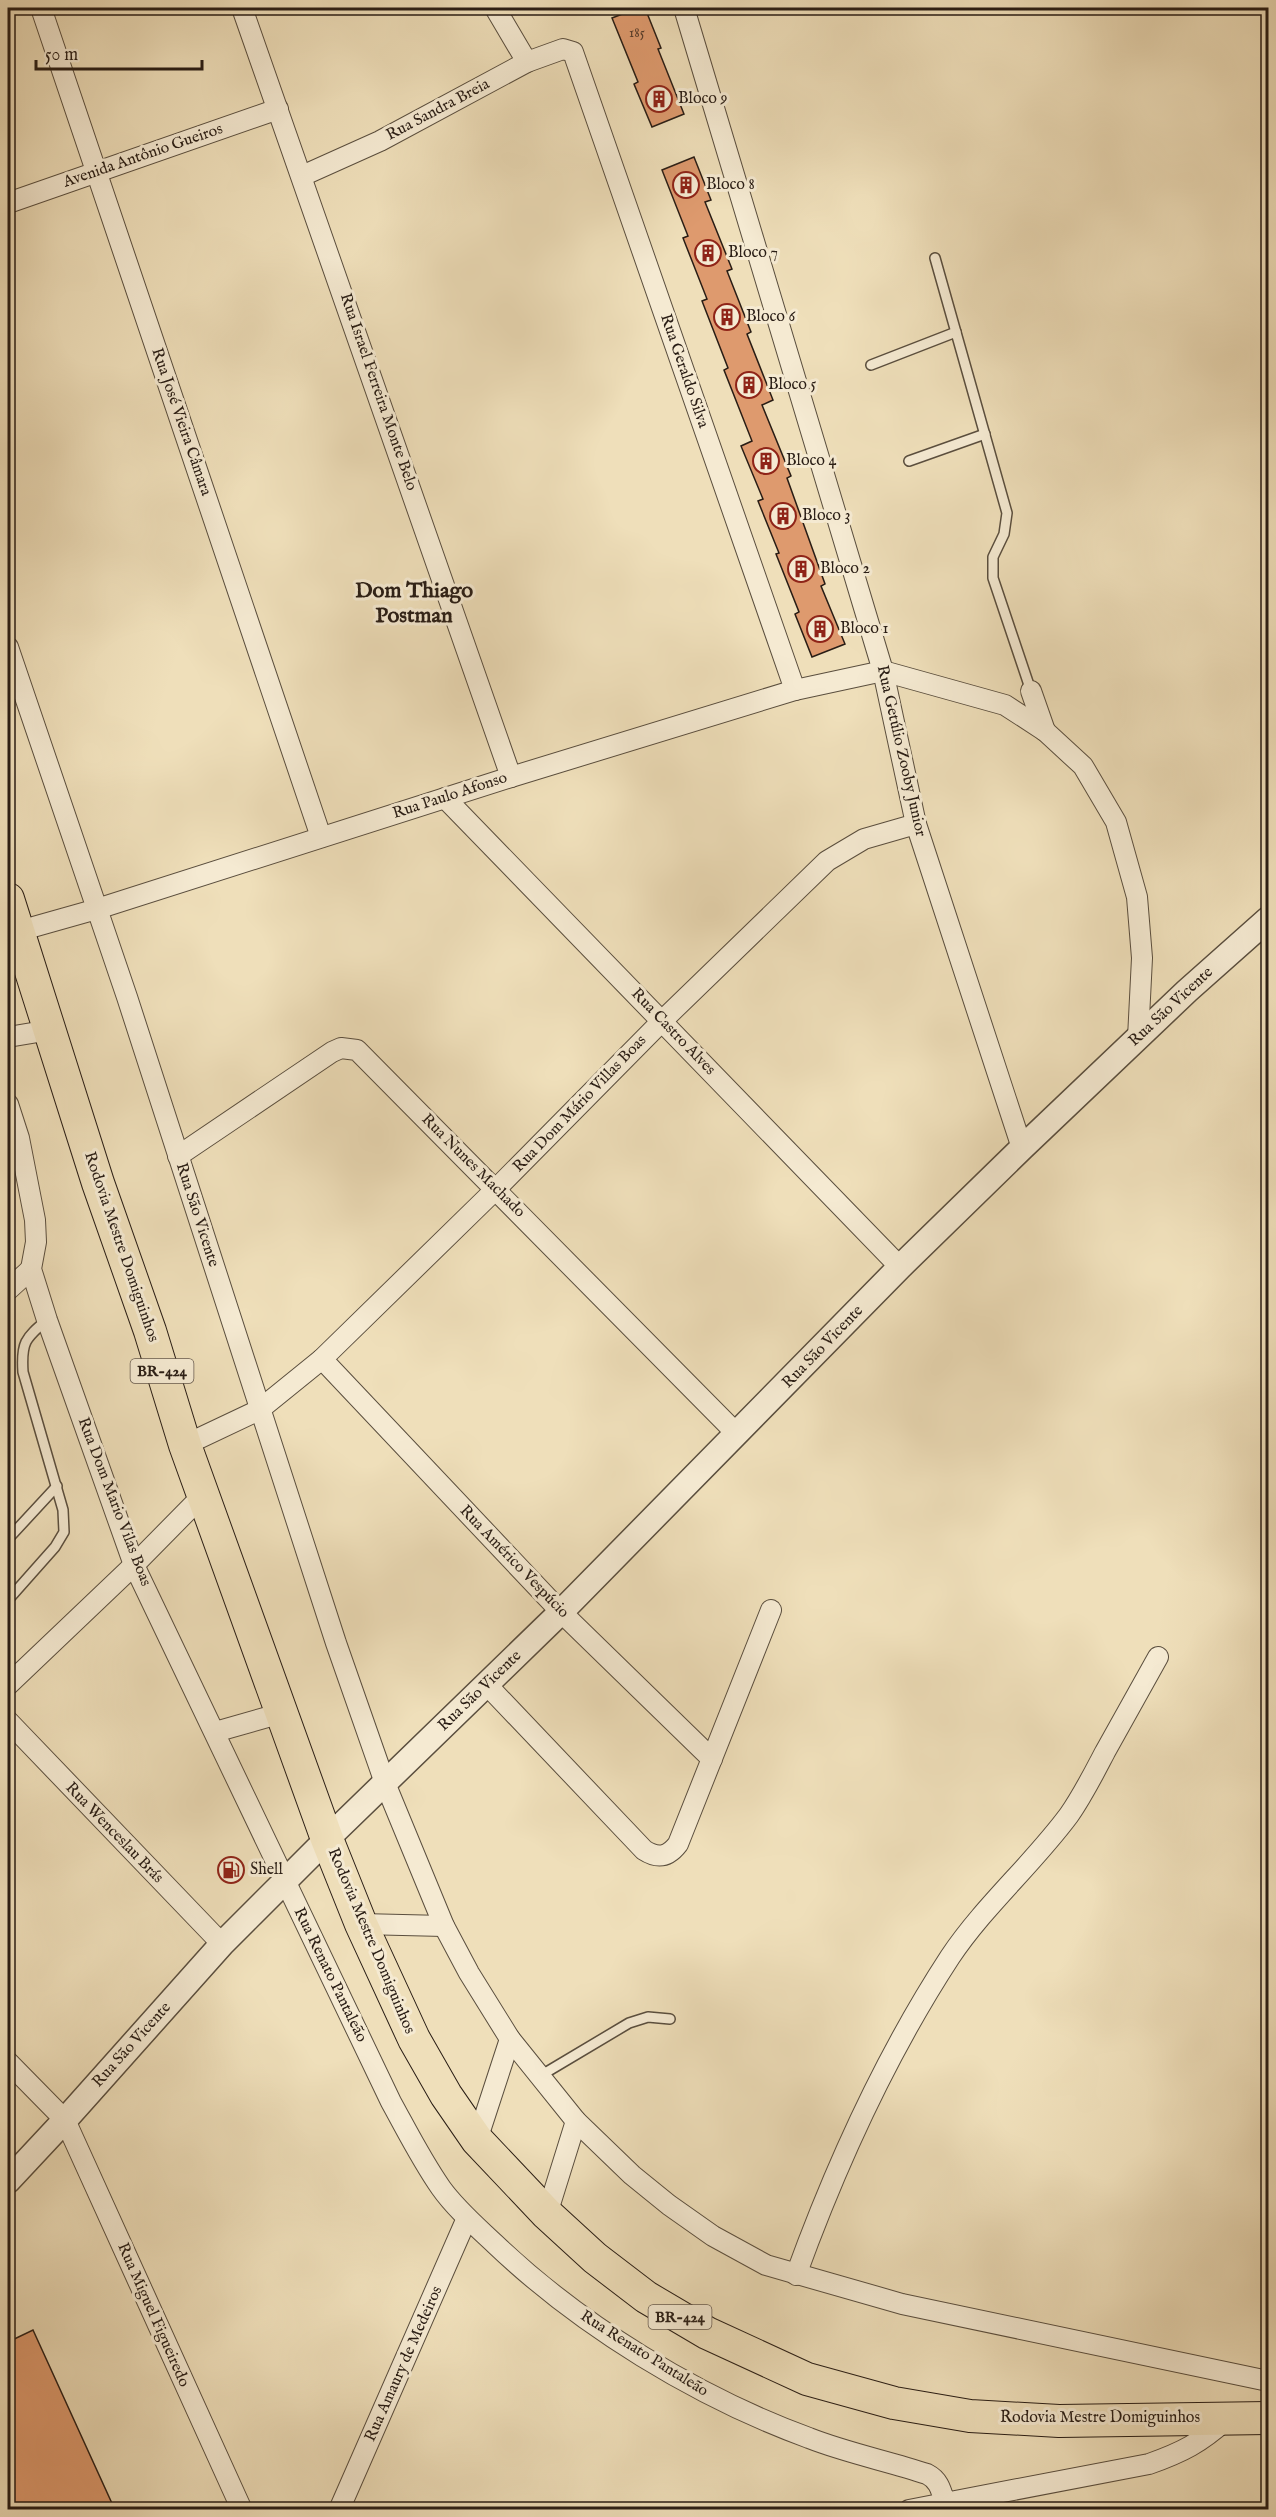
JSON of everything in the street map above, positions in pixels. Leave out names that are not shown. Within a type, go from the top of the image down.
[{"type":"main road","name":"Rodovia Mestre Domiguinhos","points":[[8,899],[98,1183],[150,1331],[203,1495],[327,1839],[361,1924],[414,2039],[446,2095],[477,2140],[547,2214],[596,2258],[646,2297],[707,2333],[807,2379],[894,2403],[970,2416],[1059,2421],[1269,2418]]},
{"type":"street","name":"Rua José Vieira Câmara","points":[[41,8],[321,837]]},
{"type":"street","name":"Rua Israel Ferreira Monte Belo","points":[[242,8],[512,777]]},
{"type":"street","points":[[495,8],[527,62]]},
{"type":"street","name":"Rua Getúlio Zooby Junior","points":[[684,8],[884,671],[916,824],[1022,1148]]},
{"type":"street","name":"Rua Sandra Breia","points":[[302,176],[380,141],[527,62],[563,49],[573,52]]},
{"type":"street","name":"Rua Geraldo Silva","points":[[573,52],[795,690]]},
{"type":"street","name":"Avenida Antônio Gueiros","points":[[8,203],[278,109]]},
{"type":"street","name":"Rua São Vicente","points":[[8,647],[97,909],[336,1643],[386,1783]]},
{"type":"street","points":[[884,671],[1005,705],[1045,731],[1083,766],[1116,822],[1138,908],[1142,958],[1138,1038]]},
{"type":"street","name":"Rua Paulo Afonso","points":[[19,931],[97,909],[795,690],[884,671]]},
{"type":"street","points":[[1031,691],[1045,731]]},
{"type":"street","name":"Rua Castro Alves","points":[[445,798],[663,1020],[900,1267]]},
{"type":"street","name":"Rua Dom Mário Villas Boas","points":[[186,1444],[259,1410],[322,1359],[496,1189],[663,1020],[827,861],[864,839],[916,824]]},
{"type":"street","name":"Rua São Vicente","points":[[8,2181],[222,1944],[561,1612],[900,1267],[1138,1038],[1269,919]]},
{"type":"street","points":[[8,1037],[50,1030]]},
{"type":"street","name":"Rua Nunes Machado","points":[[178,1156],[332,1052],[349,1048],[357,1050],[737,1434]]},
{"type":"street","name":"Rua Dom Mario Vilas Boas","points":[[8,1104],[13,1139],[35,1220],[36,1242],[32,1269],[47,1320],[134,1565],[284,1882]]},
{"type":"street","points":[[8,1290],[32,1269]]},
{"type":"street","name":"Rua Américo Vespúcio","points":[[322,1359],[561,1612],[712,1759]]},
{"type":"street","points":[[8,1685],[134,1565],[203,1495]]},
{"type":"street","points":[[487,1685],[644,1850],[651,1855],[661,1857],[668,1854],[678,1844],[771,1610]]},
{"type":"street","points":[[796,2275],[817,2218],[854,2133],[934,1982],[978,1921],[1070,1813],[1158,1657]]},
{"type":"street","points":[[215,1732],[282,1713]]},
{"type":"street","name":"Rua Wenceslau Brás","points":[[8,1721],[222,1944]]},
{"type":"street","points":[[386,1783],[444,1926],[469,1973],[510,2039],[576,2121],[632,2175],[713,2236],[766,2265],[902,2304],[1269,2381]]},
{"type":"street","name":"Rua Renato Pantaleão","points":[[284,1882],[391,2102],[442,2189],[467,2218],[522,2269],[597,2326],[705,2394],[810,2439],[927,2474],[935,2478],[940,2485],[945,2506]]},
{"type":"street","points":[[361,1924],[444,1926]]},
{"type":"street","points":[[477,2140],[510,2039]]},
{"type":"street","points":[[8,2062],[65,2120]]},
{"type":"street","name":"Rua Miguel Figueiredo","points":[[65,2120],[242,2510]]},
{"type":"street","points":[[547,2214],[576,2121]]},
{"type":"street","name":"Rua Amaury de Medeiros","points":[[339,2510],[467,2218]]},
{"type":"street","points":[[909,2510],[945,2506],[1149,2464],[1178,2454],[1202,2440],[1227,2419]]},
{"type":"lane","points":[[935,258],[1007,513],[1004,534],[993,557],[993,578],[1031,691]]},
{"type":"lane","points":[[871,365],[956,332]]},
{"type":"lane","points":[[909,461],[985,434]]},
{"type":"lane","points":[[8,1600],[55,1547],[64,1532],[63,1510],[23,1372],[22,1361],[22,1350],[32,1333],[47,1320]]},
{"type":"lane","points":[[8,1539],[57,1486]]},
{"type":"lane","points":[[540,2076],[629,2023],[648,2017],[670,2019]]},
{"type":"building","points":[[638,8],[645,8],[661,48],[658,49],[684,114],[652,127],[634,84],[638,82],[612,18]]},
{"type":"building","points":[[694,157],[711,200],[705,202],[732,269],[727,271],[751,332],[747,334],[773,400],[762,405],[791,476],[787,478],[825,584],[821,586],[845,644],[812,657],[795,614],[799,612],[776,554],[779,553],[758,501],[763,499],[741,446],[752,441],[724,370],[728,368],[702,301],[707,299],[683,238],[688,236],[662,170]]},
{"type":"building","points":[[33,2330],[115,2510],[8,2510],[8,2342]]},
{"type":"place","name":"Bloco 9","points":[[659,99]]},
{"type":"place","name":"Bloco 8","points":[[686,185]]},
{"type":"place","name":"Bloco 7","points":[[708,253]]},
{"type":"place","name":"Bloco 6","points":[[727,317]]},
{"type":"place","name":"Bloco 5","points":[[749,385]]},
{"type":"place","name":"Bloco 4","points":[[766,461]]},
{"type":"place","name":"Bloco 3","points":[[783,516]]},
{"type":"place","name":"Bloco 2","points":[[801,569]]},
{"type":"place","name":"Bloco 1","points":[[820,629]]},
{"type":"place","name":"Shell","points":[[231,1870]]},
{"type":"district","name":"Dom Thiago Postman","points":[[414,604]]}]
